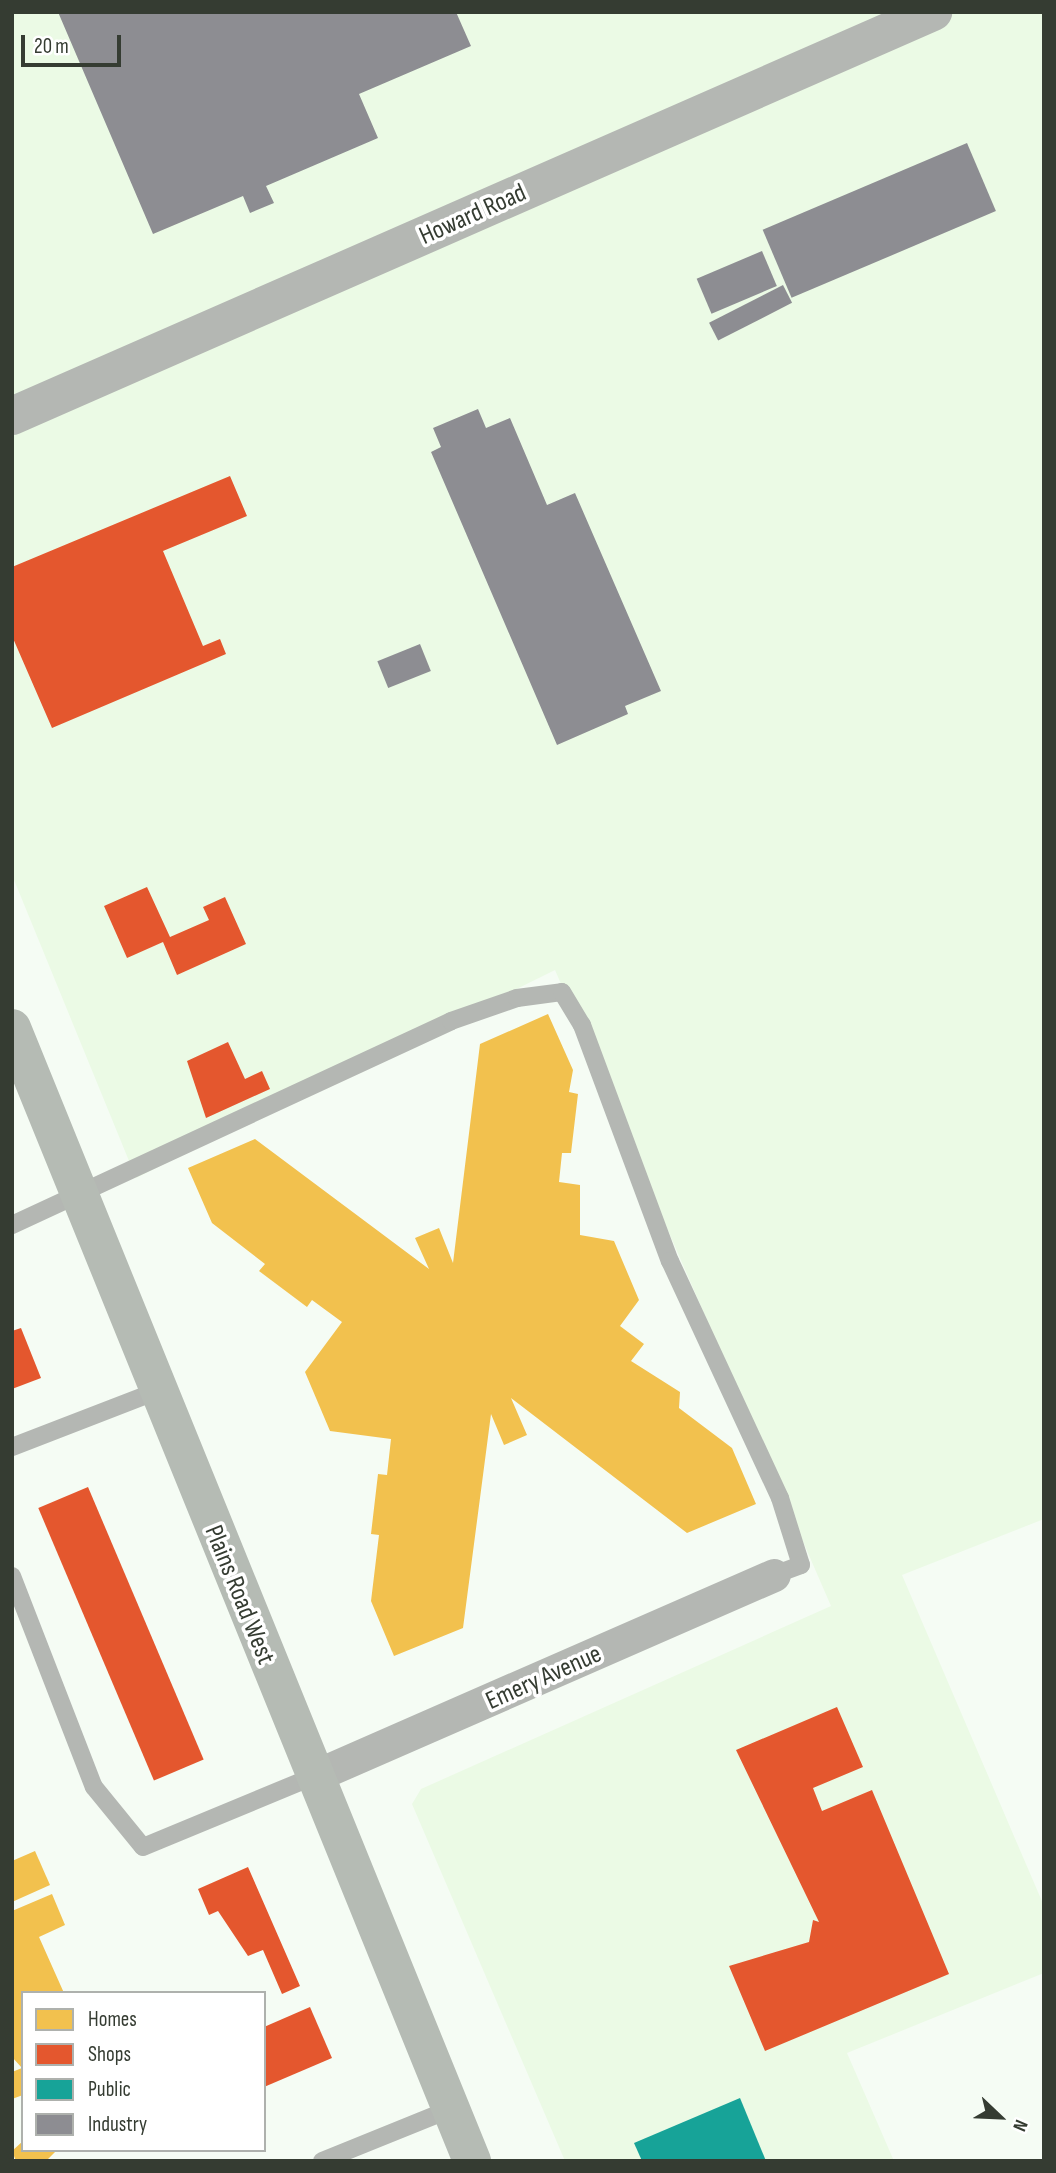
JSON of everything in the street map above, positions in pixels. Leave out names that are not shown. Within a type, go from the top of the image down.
[{"type":"main road","name":"Plains Road West","points":[[12,1028],[84,1193],[157,1391],[312,1777],[472,2161]]},
{"type":"street","name":"Howard Road","points":[[12,416],[933,12]]},
{"type":"street","name":"Emery Avenue","points":[[312,1777],[774,1575]]},
{"type":"lane","points":[[12,1225],[451,1021],[517,998],[562,992],[582,1025],[670,1261],[780,1498],[802,1565],[774,1575]]},
{"type":"lane","points":[[12,1447],[157,1391]]},
{"type":"lane","points":[[12,1576],[94,1787],[143,1847],[312,1777]]},
{"type":"lane","points":[[322,2161],[451,2109]]},
{"type":"shaded area","points":[[12,12],[1044,12],[1044,1519],[902,1575],[1044,1906],[1044,1973],[847,2053],[894,2161],[565,2161],[412,1804],[421,1789],[831,1606],[555,970],[136,1178],[12,875]]},
{"type":"building: Homes","points":[[548,1014],[573,1070],[569,1092],[578,1094],[571,1153],[562,1153],[559,1182],[580,1185],[580,1235],[614,1241],[639,1300],[620,1326],[644,1344],[631,1361],[680,1392],[679,1408],[732,1448],[756,1504],[687,1533],[511,1398],[527,1435],[504,1445],[491,1414],[463,1628],[394,1656],[371,1601],[379,1535],[371,1534],[378,1474],[387,1475],[391,1439],[330,1431],[305,1372],[342,1322],[312,1300],[307,1307],[259,1271],[265,1264],[212,1223],[188,1168],[255,1139],[429,1269],[415,1238],[439,1228],[453,1263],[480,1044]]},
{"type":"building: Homes","points":[[35,1851],[50,1885],[12,1902],[12,1861]]},
{"type":"building: Homes","points":[[52,1894],[65,1925],[39,1937],[63,1991],[21,1991],[21,2067],[12,2057],[12,1911]]},
{"type":"building: Homes","points":[[21,2068],[21,2096],[12,2099],[12,2072]]},
{"type":"building: Homes","points":[[21,2143],[21,2152],[55,2152],[46,2161],[16,2161],[12,2151]]},
{"type":"building: Shops","points":[[230,476],[247,516],[163,551],[203,646],[220,639],[226,654],[52,728],[12,636],[12,567]]},
{"type":"building: Shops","points":[[147,887],[170,937],[209,920],[203,907],[225,897],[246,944],[177,975],[163,942],[127,958],[104,906]]},
{"type":"building: Shops","points":[[228,1042],[245,1079],[262,1071],[270,1089],[206,1118],[187,1061]]},
{"type":"building: Shops","points":[[21,1328],[41,1378],[12,1389],[12,1331]]},
{"type":"building: Shops","points":[[88,1487],[204,1759],[154,1781],[38,1508]]},
{"type":"building: Shops","points":[[837,1707],[863,1767],[813,1788],[822,1811],[872,1790],[949,1974],[765,2051],[729,1966],[809,1942],[813,1920],[819,1922],[736,1750]]},
{"type":"building: Shops","points":[[248,1867],[300,1986],[282,1994],[263,1950],[248,1956],[218,1911],[209,1915],[198,1889]]},
{"type":"building: Shops","points":[[310,2007],[332,2058],[266,2086],[266,2026]]},
{"type":"building: Public","points":[[740,2098],[766,2161],[642,2161],[634,2143]]},
{"type":"building: Industry","points":[[58,12],[456,12],[471,46],[359,94],[378,138],[266,186],[274,203],[250,213],[243,196],[153,234]]},
{"type":"building: Industry","points":[[967,143],[996,211],[792,298],[763,230]]},
{"type":"building: Industry","points":[[762,251],[777,286],[711,314],[697,279]]},
{"type":"building: Industry","points":[[783,285],[792,303],[718,341],[709,323]]},
{"type":"building: Industry","points":[[478,409],[486,428],[510,418],[547,505],[575,493],[661,691],[625,706],[628,714],[557,745],[431,452],[441,447],[433,428]]},
{"type":"building: Industry","points":[[420,644],[431,671],[388,688],[377,661]]}]
